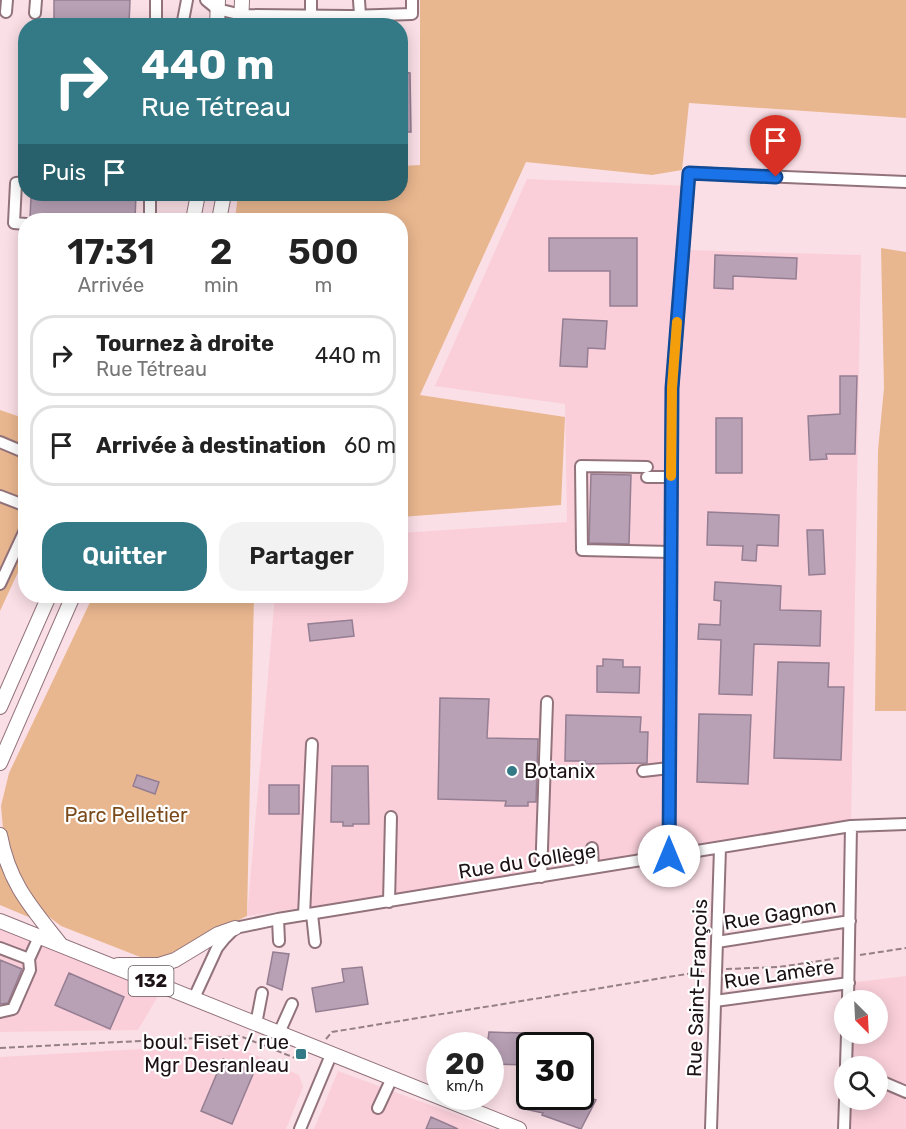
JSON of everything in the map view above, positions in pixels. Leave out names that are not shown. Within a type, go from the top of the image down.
[{"type":"main road","points":[[242,0],[242,18]]},
{"type":"main road","points":[[0,707],[47,603]]},
{"type":"main road","points":[[0,763],[70,603]]},
{"type":"main road","points":[[0,835],[10,874],[23,896],[63,947]]},
{"type":"main road","name":"132","points":[[0,921],[519,1129]]},
{"type":"main road","points":[[108,964],[159,965],[175,960],[218,934],[235,928]]},
{"type":"street","points":[[6,12],[7,0]]},
{"type":"street","points":[[35,13],[36,0]]},
{"type":"street","points":[[156,0],[156,18]]},
{"type":"street","points":[[184,18],[187,0]]},
{"type":"street","points":[[206,0],[218,4],[239,18]]},
{"type":"street","points":[[311,0],[311,16]]},
{"type":"street","points":[[353,18],[359,0]]},
{"type":"street","points":[[365,18],[412,14],[412,0]]},
{"type":"street","points":[[276,18],[311,16],[339,18]]},
{"type":"street","points":[[669,856],[672,388],[689,173],[906,182]]},
{"type":"street","points":[[18,183],[16,183],[14,224],[18,224]]},
{"type":"street","points":[[0,442],[18,450]]},
{"type":"street","points":[[671,477],[647,472],[581,466],[582,550],[671,552]]},
{"type":"street","points":[[0,496],[18,503]]},
{"type":"street","points":[[0,584],[18,545]]},
{"type":"street","points":[[541,877],[547,702]]},
{"type":"street","points":[[312,744],[308,915],[315,942]]},
{"type":"street","points":[[643,771],[669,768]]},
{"type":"street","points":[[389,902],[391,817]]},
{"type":"street","name":"Rue du Collège","points":[[235,928],[278,919],[851,826],[906,824]]},
{"type":"street","points":[[849,990],[851,826]]},
{"type":"street","points":[[592,848],[593,868]]},
{"type":"street","name":"Rue Saint-François","points":[[711,1129],[720,848]]},
{"type":"street","points":[[278,919],[279,941]]},
{"type":"street","name":"Rue Gagnon","points":[[717,942],[850,921]]},
{"type":"street","points":[[194,998],[217,948],[235,928]]},
{"type":"street","points":[[0,1012],[13,1009],[30,970],[29,959],[39,937]]},
{"type":"street","points":[[0,948],[29,959]]},
{"type":"street","name":"Rue Lamère","points":[[715,1001],[849,983]]},
{"type":"street","points":[[256,1024],[262,993]]},
{"type":"street","points":[[279,1033],[292,1004]]},
{"type":"street","points":[[300,1129],[331,1055]]},
{"type":"street","points":[[378,1108],[392,1078]]},
{"type":"street","points":[[888,1084],[906,1092]]},
{"type":"street","points":[[844,1129],[845,1110]]},
{"type":"path","points":[[0,1048],[240,1036],[300,1060],[317,1048],[332,1032],[716,970],[779,967],[906,948]]},
{"type":"shaded area","points":[[527,179],[691,186],[688,250],[861,255],[851,826],[247,916],[274,603],[408,603],[408,533],[567,522],[565,404],[435,386]]},
{"type":"shaded area","points":[[0,927],[161,991],[138,1030],[0,1032]]},
{"type":"shaded area","points":[[906,976],[906,1129],[844,1129],[845,1110],[888,1110],[888,1056],[846,1056],[847,1044],[888,1044],[888,990],[849,990],[849,983]]},
{"type":"shaded area","points":[[231,1044],[299,1075],[303,1087],[286,1129],[0,1129],[0,1057]]},
{"type":"shaded area","points":[[338,1071],[426,1104],[426,1110],[444,1110],[495,1129],[314,1129]]},
{"type":"green space","points":[[420,0],[906,0],[906,118],[689,103],[682,170],[652,175],[526,162],[420,395],[565,417],[561,505],[408,516],[408,213],[236,213],[237,201],[408,201],[408,166],[420,165]]},
{"type":"green space","points":[[881,248],[906,252],[906,711],[875,711],[878,450],[884,388]]},
{"type":"green space","points":[[0,410],[18,416],[18,572],[0,611]]},
{"type":"green space","name":"Parc Pelletier","points":[[90,603],[254,603],[247,916],[153,962],[61,926],[31,903],[4,840],[1,806],[9,773]]},
{"type":"green space","points":[[0,854],[38,921],[0,905]]},
{"type":"building","points":[[54,0],[130,0],[129,18],[54,18]]},
{"type":"building","points":[[408,73],[410,73],[411,132],[408,132]]},
{"type":"building","points":[[31,201],[136,201],[135,213],[30,213]]},
{"type":"building","points":[[549,238],[637,238],[637,306],[610,306],[610,271],[549,271]]},
{"type":"building","points":[[715,255],[797,258],[796,279],[733,276],[733,289],[714,288]]},
{"type":"building","points":[[563,319],[607,321],[605,349],[588,348],[587,367],[560,366]]},
{"type":"building","points":[[840,376],[857,376],[855,454],[826,454],[827,459],[810,460],[808,416],[840,414]]},
{"type":"building","points":[[716,418],[742,418],[742,473],[716,473]]},
{"type":"building","points":[[591,474],[631,475],[629,544],[589,543]]},
{"type":"building","points":[[708,512],[779,515],[778,546],[757,545],[756,561],[742,560],[743,546],[707,545]]},
{"type":"building","points":[[807,530],[823,530],[825,574],[809,575]]},
{"type":"building","points":[[715,582],[781,586],[780,610],[821,611],[820,646],[754,644],[752,695],[719,694],[721,640],[698,639],[699,624],[720,625],[721,601],[714,600]]},
{"type":"building","points":[[352,620],[354,636],[310,641],[308,624]]},
{"type":"building","points":[[603,659],[623,660],[623,667],[640,667],[639,693],[597,692],[597,666],[603,666]]},
{"type":"building","points":[[778,662],[829,663],[828,687],[844,687],[841,760],[774,758]]},
{"type":"building","points":[[440,698],[489,699],[487,738],[538,739],[536,802],[528,802],[528,806],[505,806],[506,801],[438,799]]},
{"type":"building","points":[[699,714],[751,715],[748,784],[697,782]]},
{"type":"building","points":[[566,715],[641,717],[640,732],[648,732],[647,763],[585,764],[585,761],[565,761]]},
{"type":"building","points":[[332,766],[368,766],[369,824],[343,826],[343,822],[331,822]]},
{"type":"building","points":[[137,775],[159,782],[155,794],[133,786]]},
{"type":"building","points":[[269,785],[299,785],[299,814],[269,814]]},
{"type":"building","points":[[273,952],[289,954],[282,990],[267,984]]},
{"type":"building","points":[[0,960],[22,969],[8,1003],[0,1004]]},
{"type":"building","points":[[362,967],[368,1004],[316,1012],[312,988],[344,982],[342,969]]},
{"type":"building","points":[[69,973],[124,997],[110,1029],[55,1005]]},
{"type":"building","points":[[504,1032],[516,1033],[516,1065],[504,1064]]},
{"type":"building","points":[[223,1059],[254,1072],[232,1124],[201,1111]]},
{"type":"building","points":[[529,1110],[591,1110],[581,1129],[542,1115],[543,1113]]},
{"type":"building","points":[[431,1117],[458,1129],[426,1129]]},
{"type":"slow traffic","points":[[671,476],[672,388],[677,322]]},
{"type":"place","name":"Botanix","points":[[512,771]]},
{"type":"place","name":"boul. Fiset / rue Mgr Desranleau","points":[[301,1054]]},
{"type":"route","points":[[669,856],[672,388],[689,173],[776,177]]}]
